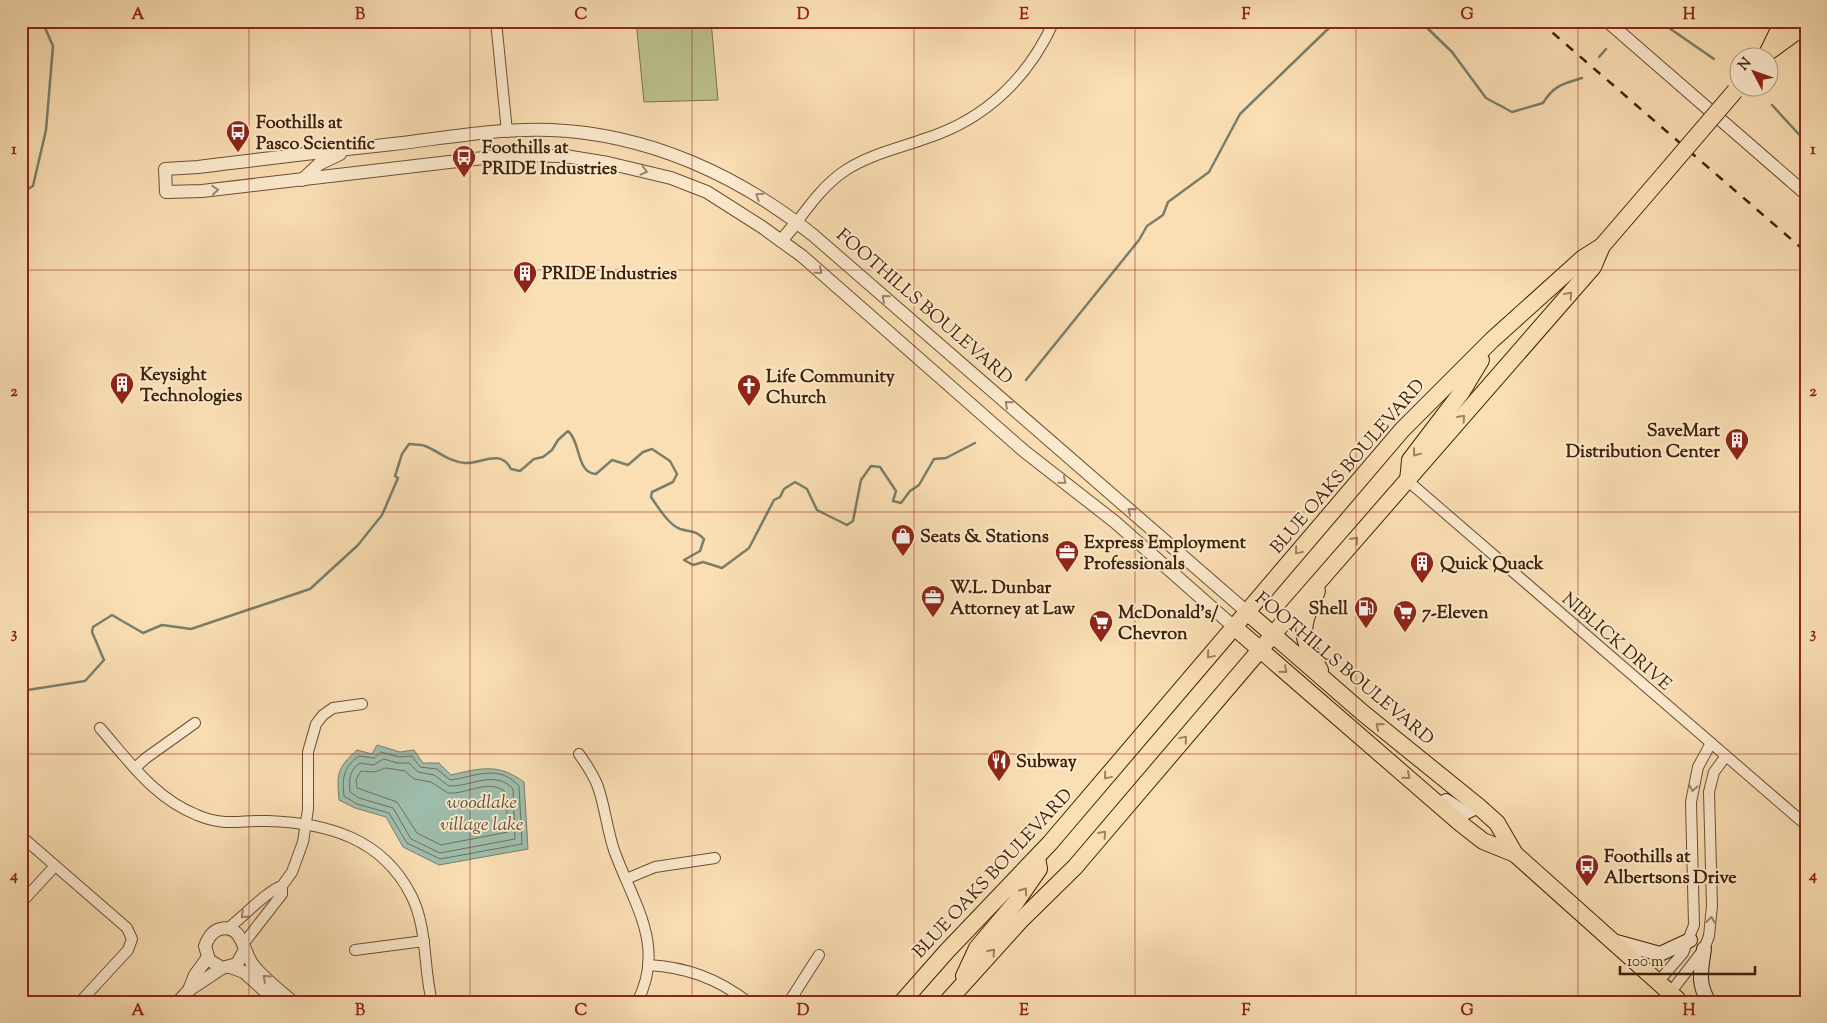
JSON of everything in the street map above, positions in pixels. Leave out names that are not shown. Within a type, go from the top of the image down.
[{"type":"main road","points":[[1769,48],[1783,21]]},
{"type":"main road","points":[[1774,48],[1806,22]]},
{"type":"main road","name":"BLUE OAKS BOULEVARD","points":[[902,1002],[947,951],[1037,857],[1402,430],[1492,340],[1583,258],[1602,246],[1730,96]]},
{"type":"main road","name":"BLUE OAKS BOULEVARD","points":[[947,1002],[1021,920],[1075,867],[1260,649],[1593,267],[1602,246]]},
{"type":"main road","points":[[1408,481],[1410,460],[1461,393],[1492,340]]},
{"type":"main road","points":[[1323,577],[1305,619],[1303,634],[1306,646],[1326,680]]},
{"type":"main road","name":"FOOTHILLS BOULEVARD","points":[[1247,612],[1497,823],[1515,854],[1674,995]]},
{"type":"main road","name":"FOOTHILLS BOULEVARD","points":[[1234,627],[1483,841],[1515,854]]},
{"type":"main road","points":[[1426,792],[1433,791],[1460,812],[1464,813],[1478,806]]},
{"type":"main road","points":[[958,989],[977,948],[1016,902],[1039,869],[1037,857]]},
{"type":"main road","points":[[1610,940],[1660,954],[1690,940]]},
{"type":"main road","points":[[1704,949],[1700,980],[1702,991],[1709,1002]]},
{"type":"street","points":[[496,21],[509,155]]},
{"type":"street","points":[[781,241],[830,182],[846,170],[874,156],[944,133],[993,104],[1030,66],[1044,43],[1054,21]]},
{"type":"street","points":[[1607,21],[1806,194]]},
{"type":"street","name":"FOOTHILLS BOULEVARD","points":[[1234,627],[1114,522],[1024,451],[802,256],[707,192],[671,178],[608,163],[565,156],[509,155],[235,188],[166,192],[165,169],[508,132],[550,130],[578,132],[659,149],[721,174],[752,190],[797,222],[1247,612]]},
{"type":"street","points":[[302,180],[319,164],[351,149]]},
{"type":"street","name":"NIBLICK DRIVE","points":[[1408,481],[1806,825]]},
{"type":"street","points":[[178,1002],[189,990],[226,967],[237,964],[273,888],[282,886],[299,858],[308,810],[308,752],[316,724],[323,715],[333,708],[362,704]]},
{"type":"street","points":[[135,768],[195,723]]},
{"type":"street","points":[[100,728],[154,790],[170,802],[198,816],[228,823],[266,821],[342,832],[355,838],[389,863],[412,896],[421,924],[426,973],[432,1002]]},
{"type":"street","points":[[1674,995],[1679,958],[1690,940],[1695,908],[1690,802],[1698,767],[1711,743]]},
{"type":"street","points":[[579,754],[598,788],[608,830],[644,920],[649,950],[648,965],[637,1002]]},
{"type":"street","points":[[1674,995],[1704,949],[1712,922],[1709,792],[1714,772],[1726,756]]},
{"type":"street","points":[[21,836],[127,928],[132,938],[128,950],[80,1002]]},
{"type":"street","points":[[626,879],[654,867],[715,858]]},
{"type":"street","points":[[21,903],[54,866]]},
{"type":"street","points":[[227,929],[266,904]]},
{"type":"street","points":[[277,1002],[244,972],[215,965],[208,957],[205,946],[208,938],[220,929],[234,931],[258,971],[293,1002]]},
{"type":"street","points":[[355,950],[424,941]]},
{"type":"street","points":[[789,1002],[819,955]]},
{"type":"street","points":[[189,990],[195,975],[208,957]]},
{"type":"street","points":[[648,965],[688,970],[703,975],[720,983],[748,1002]]},
{"type":"green space","points":[[636,21],[711,21],[718,100],[644,102]]},
{"type":"water","name":"woodlake village lake","points":[[377,745],[400,752],[414,750],[423,763],[439,763],[451,775],[471,770],[489,769],[506,772],[524,782],[528,849],[439,865],[403,847],[386,817],[355,808],[339,800],[338,778],[345,762],[357,750],[372,754]]},
{"type":"waterway","points":[[21,193],[33,186],[46,130],[53,46],[42,21]]},
{"type":"waterway","points":[[1026,380],[1139,240],[1147,226],[1163,215],[1168,202],[1209,172],[1240,114],[1330,27],[1339,21]]},
{"type":"waterway","points":[[1420,21],[1452,52],[1486,98],[1512,112],[1543,103],[1555,89],[1582,78]]},
{"type":"waterway","points":[[1659,21],[1714,59]]},
{"type":"waterway","points":[[1599,57],[1606,49]]},
{"type":"waterway","points":[[1772,105],[1806,142]]},
{"type":"waterway","points":[[21,691],[85,681],[104,660],[92,632],[93,627],[112,615],[143,633],[162,625],[191,629],[310,589],[358,545],[382,515],[398,478],[395,476],[402,454],[409,444],[425,446],[449,458],[465,463],[490,458],[502,459],[511,469],[520,471],[534,459],[543,457],[552,450],[558,440],[568,431],[575,442],[585,468],[596,474],[612,460],[628,465],[643,452],[652,449],[670,461],[677,474],[673,482],[652,492],[651,497],[664,515],[676,527],[696,533],[704,539],[700,551],[684,560],[693,565],[703,562],[722,568],[749,548],[774,500],[780,497],[784,489],[795,482],[807,489],[817,510],[847,525],[853,521],[861,480],[871,466],[880,467],[896,491],[893,501],[901,503],[910,491],[919,485],[934,459],[946,458],[975,443]]},
{"type":"railway","points":[[1539,21],[1806,252]]},
{"type":"place","name":"Foothills at Pasco Scientific","points":[[238,153]]},
{"type":"place","name":"Foothills at PRIDE Industries","points":[[464,178]]},
{"type":"place","name":"PRIDE Industries","points":[[525,294]]},
{"type":"place","name":"Keysight Technologies","points":[[122,405]]},
{"type":"place","name":"Life Community Church","points":[[749,407]]},
{"type":"place","name":"SaveMart Distribution Center","points":[[1737,461]]},
{"type":"place","name":"Seats & Stations","points":[[903,557]]},
{"type":"place","name":"Express Employment Professionals","points":[[1067,573]]},
{"type":"place","name":"Quick Quack","points":[[1422,584]]},
{"type":"place","name":"W.L. Dunbar Attorney at Law","points":[[933,618]]},
{"type":"place","name":"Shell","points":[[1366,629]]},
{"type":"place","name":"7-Eleven","points":[[1405,633]]},
{"type":"place","name":"McDonald's/ Chevron","points":[[1101,643]]},
{"type":"place","name":"Subway","points":[[999,782]]},
{"type":"place","name":"Foothills at Albertsons Drive","points":[[1587,887]]}]
